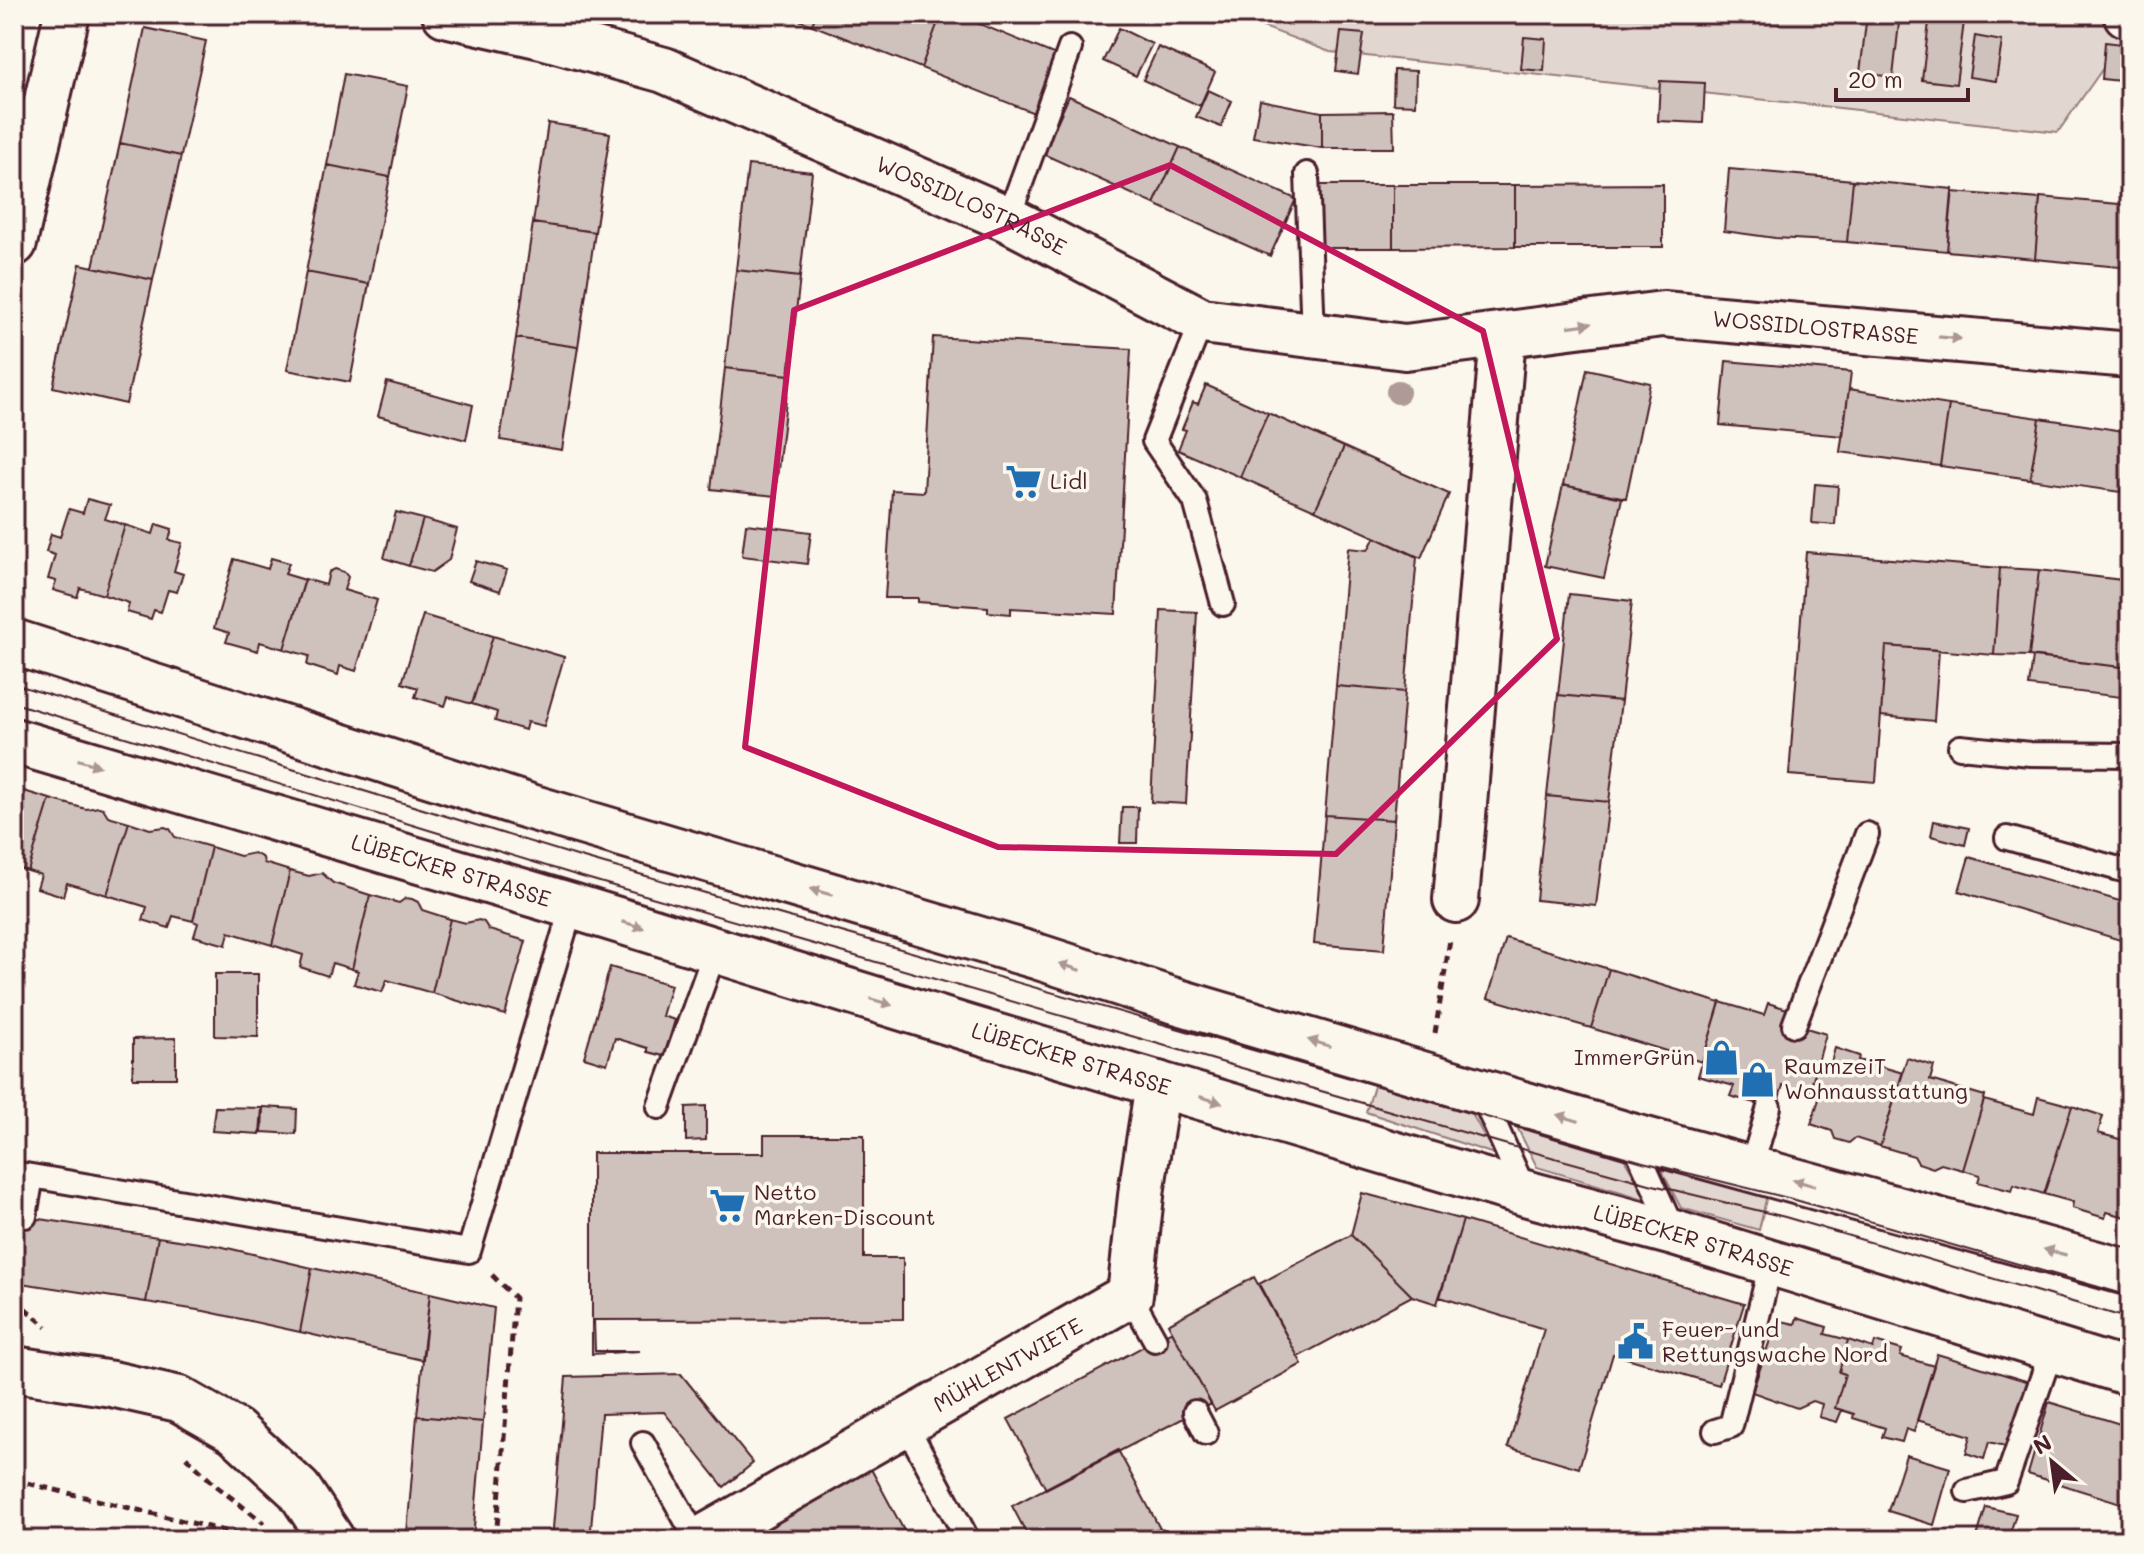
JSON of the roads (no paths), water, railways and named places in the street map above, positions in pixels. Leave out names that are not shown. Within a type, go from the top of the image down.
[{"type":"street","points":[[14,243],[67,14]]},
{"type":"street","name":"WOSSIDLOSTRASSE","points":[[445,14],[572,29],[1008,219],[1202,321],[1405,347],[1663,314],[2130,355]]},
{"type":"street","points":[[1456,900],[1503,336]]},
{"type":"street","points":[[14,642],[534,808],[1025,952],[1172,1000],[1631,1136],[2130,1273]]},
{"type":"street","name":"LÜBECKER STRASSE","points":[[14,741],[1525,1193],[1674,1233],[2130,1373]]},
{"type":"street","points":[[1130,1295],[1158,1084]]},
{"type":"street","name":"MÜHLENTWIETE","points":[[698,1540],[1130,1295]]},
{"type":"street","points":[[14,1369],[112,1384],[179,1399],[235,1431],[299,1490],[332,1540]]},
{"type":"lane","points":[[1008,219],[1070,48]]},
{"type":"lane","points":[[1307,174],[1313,335]]},
{"type":"lane","points":[[1202,321],[1154,441],[1195,501],[1223,604]]},
{"type":"lane","points":[[1960,747],[2030,754],[2130,755]]},
{"type":"lane","points":[[1794,1025],[1867,834]]},
{"type":"lane","points":[[2007,838],[2130,872]]},
{"type":"lane","points":[[25,1216],[23,1175],[469,1251],[572,906]]},
{"type":"lane","points":[[659,1107],[715,951]]},
{"type":"lane","points":[[1480,1091],[1525,1193]]},
{"type":"lane","points":[[1751,1168],[1769,1107]]},
{"type":"lane","points":[[1631,1136],[1674,1233]]},
{"type":"lane","points":[[1715,1431],[1731,1426],[1771,1263]]},
{"type":"lane","points":[[1130,1295],[1155,1340]]},
{"type":"lane","points":[[1967,1491],[2006,1482],[2052,1349]]},
{"type":"lane","points":[[1195,1412],[1206,1433]]},
{"type":"lane","points":[[905,1423],[968,1540]]},
{"type":"lane","points":[[643,1443],[698,1540]]},
{"type":"tram line","points":[[14,684],[580,857],[1643,1162],[1792,1199],[2130,1296]]},
{"type":"tram line","points":[[14,703],[579,876],[1504,1144],[1785,1217],[2130,1319]]},
{"type":"place","name":"Lidl","points":[[1024,481]]},
{"type":"place","name":"ImmerGrün","points":[[1721,1057]]},
{"type":"place","name":"RaumzeiT Wohnausstattung","points":[[1758,1079]]},
{"type":"place","name":"Netto Marken-Discount","points":[[728,1205]]},
{"type":"place","name":"Feuer- und Rettungswache Nord","points":[[1636,1342]]}]
